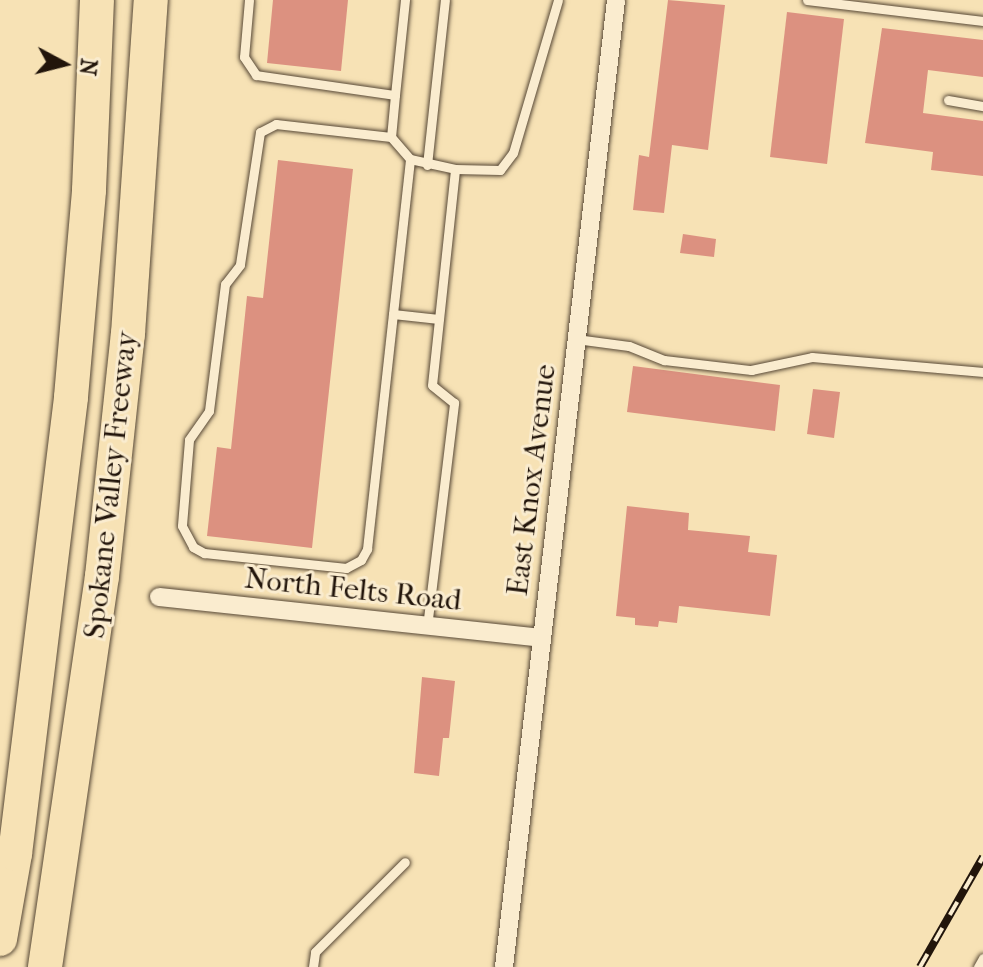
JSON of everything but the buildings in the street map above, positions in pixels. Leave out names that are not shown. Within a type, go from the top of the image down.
[{"type":"highway","name":"Spokane Valley Freeway","points":[[0,939],[15,854],[71,397],[89,190],[97,0]]},
{"type":"highway","name":"Spokane Valley Freeway","points":[[45,967],[102,576],[129,319],[151,0]]},
{"type":"street","name":"East Knox Avenue","points":[[504,967],[616,0]]},
{"type":"street","name":"North Felts Road","points":[[159,597],[542,638]]},
{"type":"lane","points":[[249,0],[244,57],[256,75],[395,95]]},
{"type":"lane","points":[[391,137],[405,0]]},
{"type":"lane","points":[[427,165],[445,0]]},
{"type":"lane","points":[[410,159],[368,540],[361,560],[346,568],[204,553],[193,547],[182,526],[189,440],[209,411],[225,284],[240,265],[260,132],[276,124],[391,137],[410,159],[427,165],[489,172],[507,164],[558,0]]},
{"type":"lane","points":[[807,0],[983,21]]},
{"type":"lane","points":[[948,100],[983,106]]},
{"type":"lane","points":[[427,627],[454,403],[432,385],[455,169]]},
{"type":"lane","points":[[393,314],[439,319]]},
{"type":"lane","points":[[576,339],[629,346],[664,360],[751,370],[812,357],[983,372]]},
{"type":"lane","points":[[313,967],[315,952],[405,862]]},
{"type":"lane","points":[[978,967],[983,958]]},
{"type":"railway","points":[[920,967],[983,857]]}]
